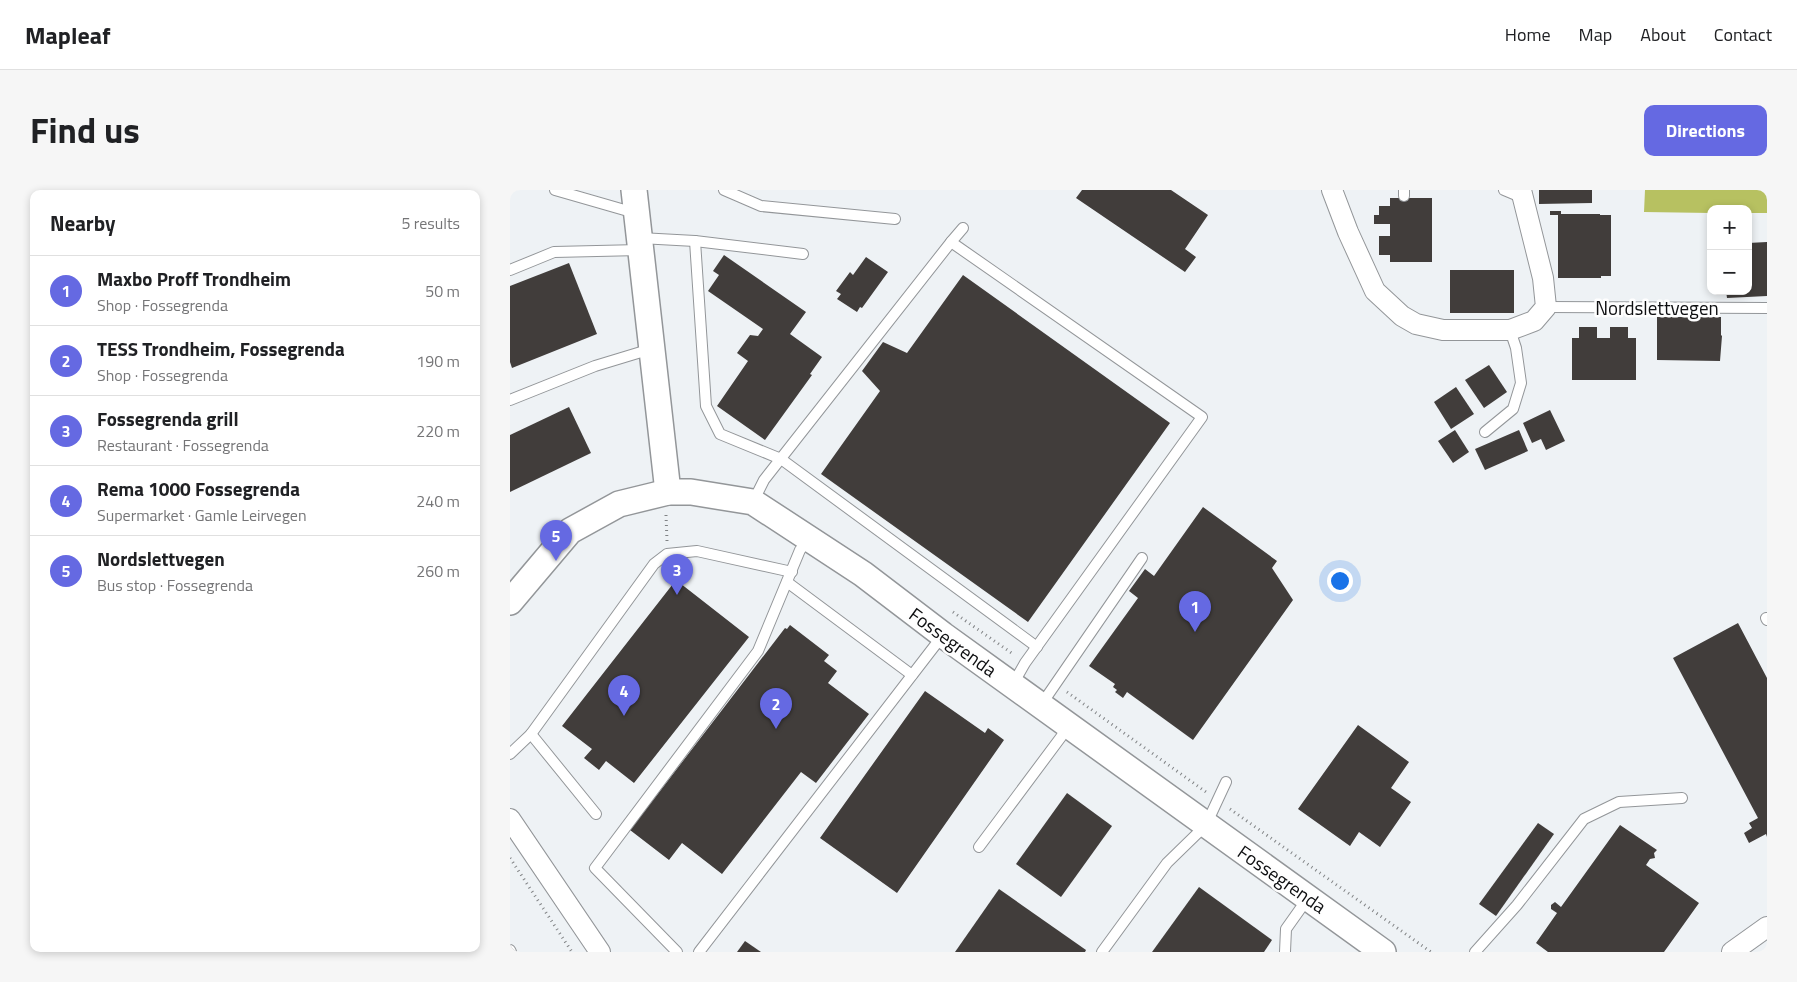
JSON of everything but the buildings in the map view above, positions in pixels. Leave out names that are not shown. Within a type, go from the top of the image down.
[{"type":"street","points":[[1332,190],[1348,232],[1375,291],[1402,316],[1416,324],[1443,330],[1510,330],[1534,321],[1546,307],[1543,278],[1516,193]]},
{"type":"street","points":[[635,202],[667,499]]},
{"type":"street","name":"Fossegrenda","points":[[510,602],[570,531],[619,504],[667,499],[691,492],[753,502],[863,574],[943,636],[1383,952]]},
{"type":"street","points":[[511,822],[596,951]]},
{"type":"street","points":[[1732,952],[1767,927]]},
{"type":"lane","points":[[555,190],[635,202]]},
{"type":"lane","points":[[724,190],[761,206],[895,220]]},
{"type":"lane","points":[[753,502],[764,480],[963,228]]},
{"type":"lane","points":[[695,240],[706,406],[720,434],[781,459],[1037,647]]},
{"type":"lane","points":[[510,270],[554,252],[695,240],[803,254]]},
{"type":"lane","points":[[951,242],[1202,417],[1037,647],[1012,685]]},
{"type":"lane","name":"Nordslettvegen","points":[[1546,307],[1767,308]]},
{"type":"lane","points":[[1485,432],[1513,409],[1521,383],[1516,348],[1510,330]]},
{"type":"lane","points":[[510,400],[595,366],[651,349]]},
{"type":"lane","points":[[678,952],[595,868],[758,651],[800,550],[810,538]]},
{"type":"lane","points":[[510,754],[531,734],[654,564],[667,554],[697,550],[792,572]]},
{"type":"lane","points":[[1041,706],[1142,558]]},
{"type":"lane","points":[[787,582],[912,675]]},
{"type":"lane","points":[[699,952],[943,636]]},
{"type":"lane","points":[[978,847],[1068,725]]},
{"type":"lane","points":[[531,734],[596,814]]},
{"type":"lane","points":[[1102,952],[1167,863],[1206,825],[1226,782]]},
{"type":"lane","points":[[1475,952],[1516,905],[1584,819],[1619,802],[1682,798]]},
{"type":"lane","points":[[1285,952],[1286,929],[1308,898]]},
{"type":"path","points":[[667,499],[667,554]]},
{"type":"path","points":[[510,858],[572,952]]},
{"type":"green space","points":[[1645,190],[1767,190],[1767,213],[1752,213],[1752,205],[1707,205],[1707,213],[1644,212]]},
{"type":"place","name":"Nordslettvegen","points":[[556,561]]},
{"type":"place","name":"Fossegrenda grill","points":[[677,595]]},
{"type":"place","name":"Maxbo Proff Trondheim","points":[[1195,632]]},
{"type":"place","name":"Rema 1000 Fossegrenda","points":[[624,716]]},
{"type":"place","name":"TESS Trondheim, Fossegrenda","points":[[776,729]]}]
